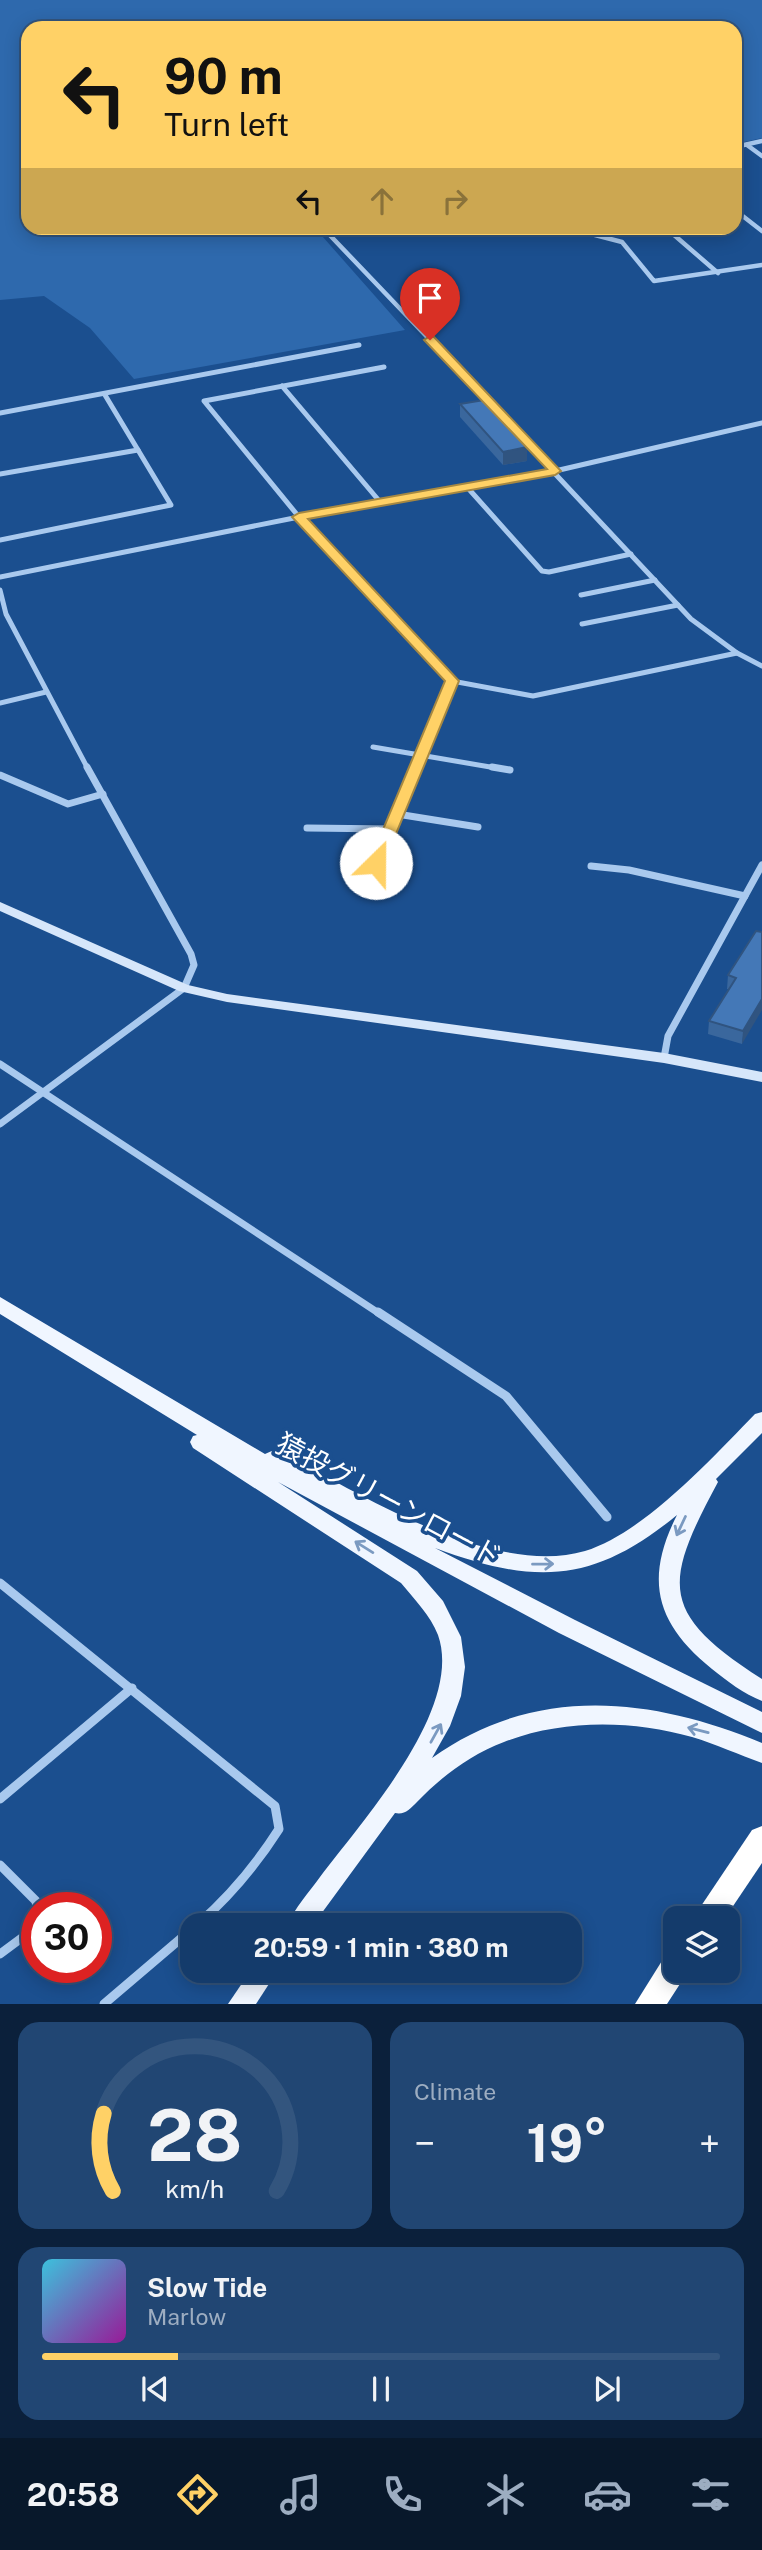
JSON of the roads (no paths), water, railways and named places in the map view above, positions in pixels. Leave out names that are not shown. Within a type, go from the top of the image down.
[{"type":"highway","points":[[716,1906],[762,1839]]},
{"type":"highway","points":[[650,2004],[664,1983]]},
{"type":"main road","name":"猿投グリーンロード","points":[[0,1304],[251,1459],[505,1597],[762,1723]]},
{"type":"main road","points":[[34,1326],[81,1366],[385,1559],[430,1597],[445,1623],[452,1647],[454,1673],[441,1725],[422,1758],[308,1913]]},
{"type":"main road","points":[[124,1382],[395,1520],[455,1546],[519,1564],[553,1565],[585,1560],[612,1549],[641,1530],[716,1468],[762,1420]]},
{"type":"main road","points":[[716,1468],[688,1512],[676,1537],[668,1561],[668,1590],[675,1615],[693,1639],[720,1664],[762,1691]]},
{"type":"main road","points":[[355,1849],[434,1770],[471,1747],[504,1732],[541,1721],[625,1715],[665,1721],[719,1735],[762,1752]]},
{"type":"main road","points":[[241,2004],[256,1983]]},
{"type":"street","points":[[742,146],[762,141]]},
{"type":"street","points":[[747,145],[762,156]]},
{"type":"street","points":[[742,215],[762,231]]},
{"type":"street","points":[[330,235],[555,471],[691,620],[737,653],[762,666]]},
{"type":"street","points":[[598,235],[621,242],[653,281],[762,265]]},
{"type":"street","points":[[674,235],[718,273]]},
{"type":"street","points":[[0,413],[359,345]]},
{"type":"street","points":[[384,367],[204,401],[299,517],[453,681],[533,696],[737,653]]},
{"type":"street","points":[[282,386],[381,503]]},
{"type":"street","points":[[0,540],[171,505],[106,395]]},
{"type":"street","points":[[0,578],[299,517],[555,471],[762,423]]},
{"type":"street","points":[[0,474],[138,450]]},
{"type":"street","points":[[467,487],[541,571],[549,572],[631,554]]},
{"type":"street","points":[[581,596],[655,580]]},
{"type":"street","points":[[0,590],[3,615],[191,954],[194,964],[184,988],[0,1124]]},
{"type":"street","points":[[582,624],[678,606]]},
{"type":"street","points":[[376,863],[453,681]]},
{"type":"street","points":[[0,703],[46,692]]},
{"type":"street","points":[[373,747],[510,770]]},
{"type":"street","points":[[0,775],[68,804],[103,794]]},
{"type":"street","points":[[397,814],[478,827]]},
{"type":"street","points":[[307,828],[391,829]]},
{"type":"street","points":[[664,1058],[668,1036],[762,865]]},
{"type":"street","points":[[591,866],[629,870],[745,896]]},
{"type":"street","points":[[0,906],[184,988],[227,999],[664,1058],[762,1077]]},
{"type":"street","points":[[0,1064],[506,1396],[607,1517]]},
{"type":"street","points":[[0,1583],[275,1806],[279,1829],[267,1849],[211,1913]]},
{"type":"street","points":[[0,1799],[132,1688]]},
{"type":"street","points":[[0,1866],[27,1892]]},
{"type":"street","points":[[0,1954],[21,1938]]},
{"type":"street","points":[[104,2004],[180,1939]]}]
